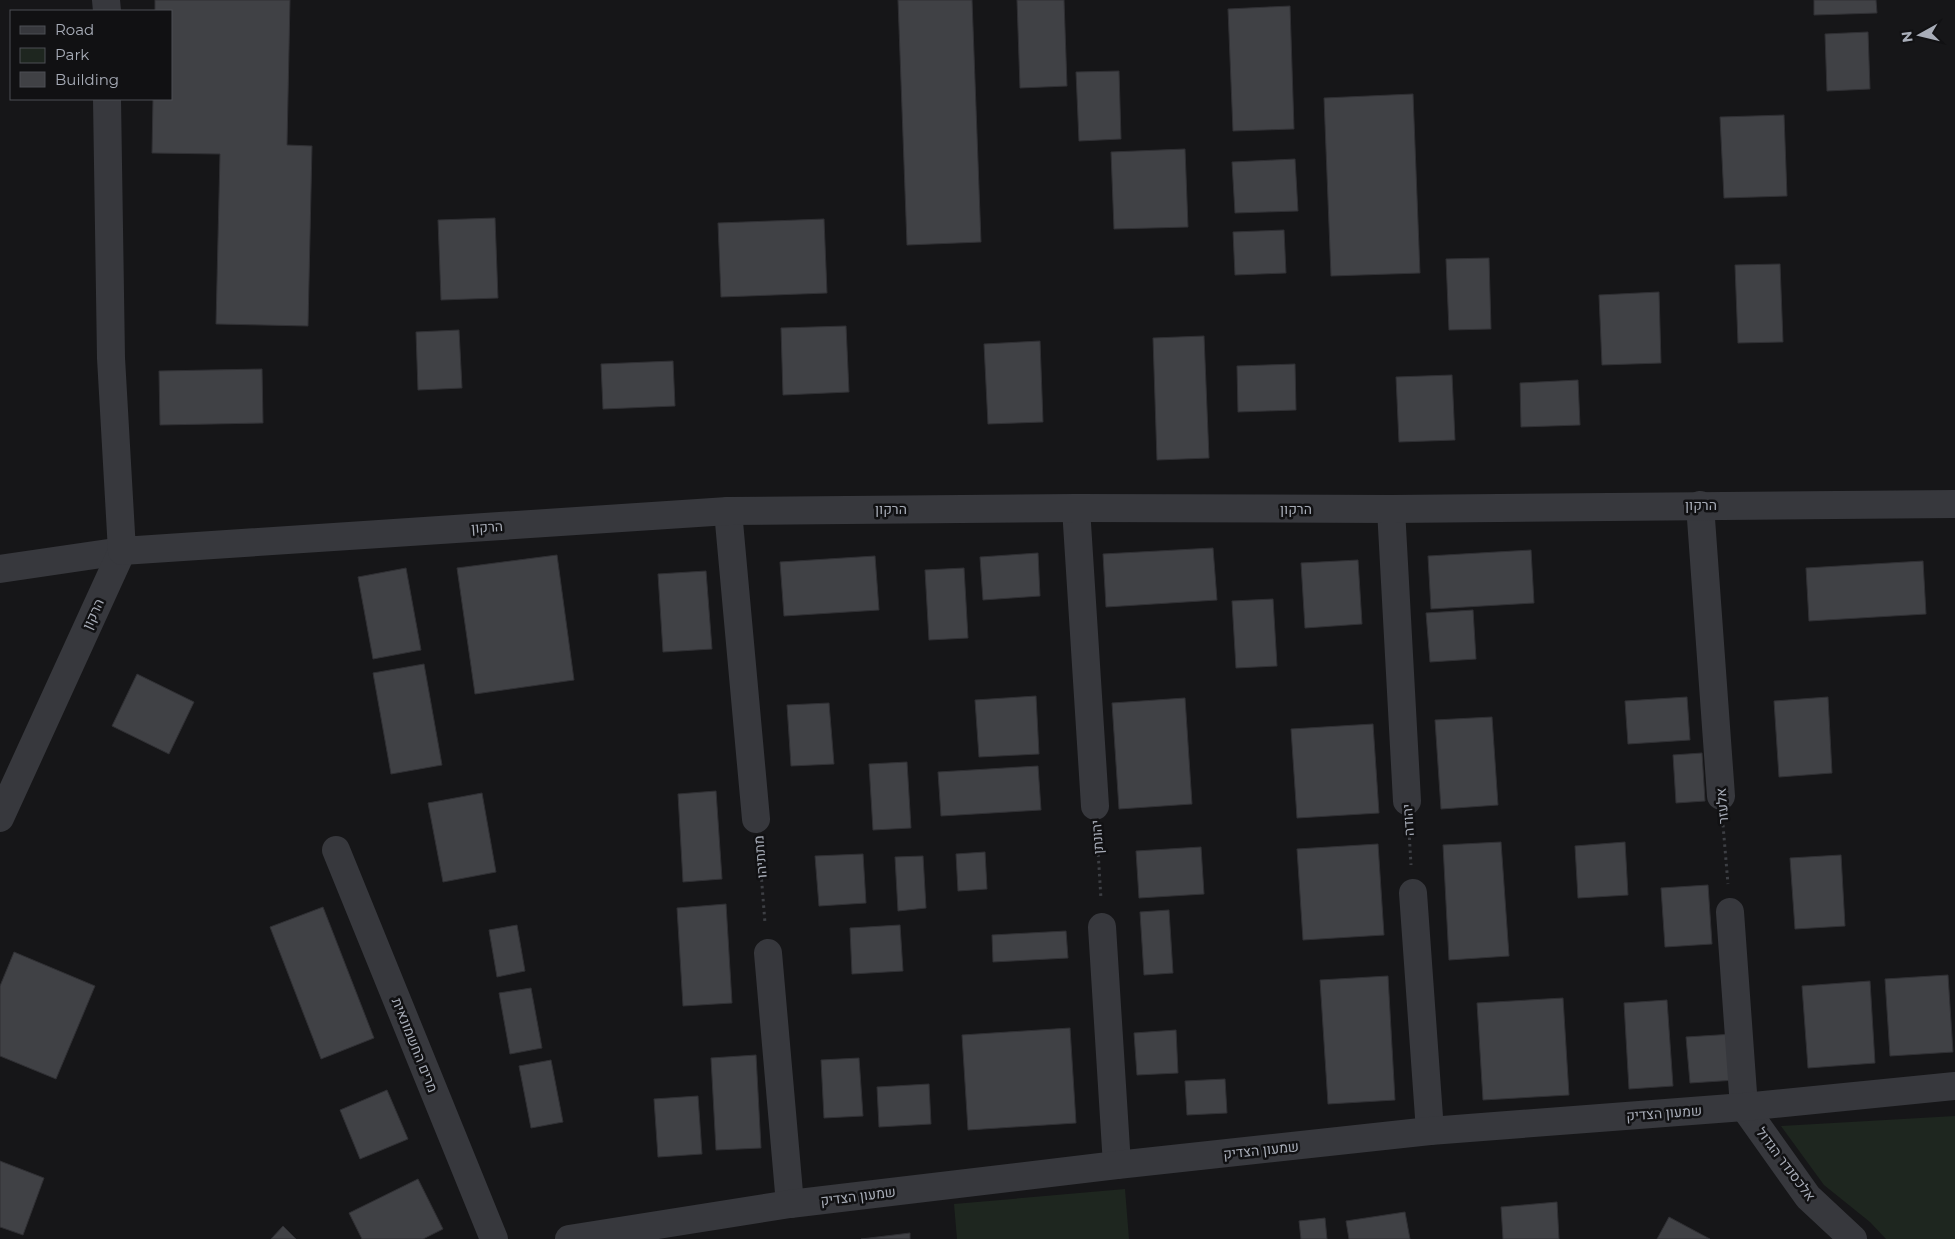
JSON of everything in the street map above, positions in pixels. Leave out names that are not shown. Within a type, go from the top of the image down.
[{"type":"street","points":[[0,569],[122,551],[112,358],[108,100]]},
{"type":"street","name":"הרקון","points":[[0,818],[122,551],[728,511],[1076,508],[1391,509],[1955,504]]},
{"type":"street","name":"אלעזר","points":[[1700,505],[1721,796]]},
{"type":"street","name":"יהונתן","points":[[1076,508],[1095,806]]},
{"type":"street","name":"יהודה","points":[[1391,509],[1407,801]]},
{"type":"street","name":"מתתיהו","points":[[728,511],[756,819]]},
{"type":"street","name":"מרים החשמונאית","points":[[336,850],[494,1239]]},
{"type":"street","points":[[1413,893],[1430,1131]]},
{"type":"street","points":[[1730,912],[1744,1107]]},
{"type":"street","points":[[1102,927],[1117,1166]]},
{"type":"street","points":[[768,954],[790,1204]]},
{"type":"street","name":"שמעון הצדיק","points":[[569,1239],[790,1204],[1430,1131],[1744,1107],[1955,1086]]},
{"type":"street","name":"אלכסנדר הגדול","points":[[1744,1107],[1808,1197],[1853,1239]]},
{"type":"path","name":"אלעזר","points":[[1721,796],[1730,912]]},
{"type":"path","name":"יהודה","points":[[1407,801],[1413,893]]},
{"type":"path","name":"יהונתן","points":[[1095,806],[1102,927]]},
{"type":"path","name":"מתתיהו","points":[[756,819],[768,954]]},
{"type":"green space","points":[[1955,1116],[1955,1239],[1886,1239],[1870,1222],[1824,1185],[1781,1126]]},
{"type":"green space","points":[[1125,1189],[1129,1239],[957,1239],[954,1204]]},
{"type":"building","points":[[155,0],[290,0],[287,145],[312,146],[308,326],[216,324],[220,154],[152,153],[153,100],[172,100],[172,10],[155,10]]},
{"type":"building","points":[[898,0],[972,0],[981,242],[907,245]]},
{"type":"building","points":[[1017,0],[1064,0],[1067,86],[1020,88]]},
{"type":"building","points":[[1814,0],[1876,0],[1877,13],[1814,15]]},
{"type":"building","points":[[1290,6],[1294,129],[1233,131],[1228,9]]},
{"type":"building","points":[[1868,32],[1870,89],[1827,91],[1825,34]]},
{"type":"building","points":[[1119,71],[1121,139],[1079,141],[1076,72]]},
{"type":"building","points":[[1413,94],[1420,273],[1331,276],[1324,98]]},
{"type":"building","points":[[1784,115],[1787,196],[1724,198],[1720,117]]},
{"type":"building","points":[[1185,149],[1188,227],[1114,229],[1111,152]]},
{"type":"building","points":[[1295,159],[1298,211],[1235,213],[1232,162]]},
{"type":"building","points":[[495,218],[498,298],[441,300],[438,220]]},
{"type":"building","points":[[824,219],[827,293],[721,297],[718,223]]},
{"type":"building","points":[[1284,230],[1286,273],[1235,275],[1233,232]]},
{"type":"building","points":[[1489,258],[1491,329],[1449,330],[1446,259]]},
{"type":"building","points":[[1780,264],[1783,342],[1738,343],[1735,265]]},
{"type":"building","points":[[1659,292],[1661,363],[1602,365],[1599,295]]},
{"type":"building","points":[[846,326],[849,392],[783,395],[781,328]]},
{"type":"building","points":[[459,330],[462,388],[418,390],[416,332]]},
{"type":"building","points":[[1204,336],[1209,458],[1157,460],[1153,338]]},
{"type":"building","points":[[1040,341],[1043,422],[988,424],[984,344]]},
{"type":"building","points":[[673,361],[675,406],[603,409],[601,364]]},
{"type":"building","points":[[1295,364],[1296,410],[1238,412],[1237,366]]},
{"type":"building","points":[[262,369],[263,423],[160,425],[159,371]]},
{"type":"building","points":[[1452,375],[1455,440],[1399,442],[1396,377]]},
{"type":"building","points":[[1578,380],[1580,425],[1521,427],[1520,383]]},
{"type":"building","points":[[1213,548],[1217,600],[1106,607],[1103,554]]},
{"type":"building","points":[[1531,550],[1534,603],[1431,609],[1428,556]]},
{"type":"building","points":[[1038,553],[1040,596],[983,600],[980,557]]},
{"type":"building","points":[[557,555],[574,680],[475,694],[457,568]]},
{"type":"building","points":[[875,556],[879,610],[784,616],[780,562]]},
{"type":"building","points":[[1358,560],[1362,624],[1305,628],[1301,563]]},
{"type":"building","points":[[1923,561],[1926,614],[1809,621],[1806,568]]},
{"type":"building","points":[[406,568],[421,650],[373,659],[358,577]]},
{"type":"building","points":[[964,568],[968,638],[929,640],[925,570]]},
{"type":"building","points":[[706,571],[712,649],[663,652],[658,574]]},
{"type":"building","points":[[1273,599],[1277,666],[1236,668],[1232,601]]},
{"type":"building","points":[[1473,610],[1476,659],[1430,662],[1426,613]]},
{"type":"building","points":[[424,664],[442,765],[391,774],[373,673]]},
{"type":"building","points":[[137,674],[194,702],[169,754],[112,726]]},
{"type":"building","points":[[1036,696],[1039,754],[979,757],[975,700]]},
{"type":"building","points":[[1687,697],[1690,740],[1628,744],[1625,701]]},
{"type":"building","points":[[1828,697],[1832,773],[1779,777],[1774,701]]},
{"type":"building","points":[[1185,698],[1192,804],[1119,809],[1112,703]]},
{"type":"building","points":[[829,703],[834,764],[791,766],[787,705]]},
{"type":"building","points":[[1492,717],[1498,805],[1441,809],[1435,720]]},
{"type":"building","points":[[1373,724],[1379,813],[1297,818],[1291,729]]},
{"type":"building","points":[[1702,753],[1705,801],[1676,803],[1673,755]]},
{"type":"building","points":[[907,762],[911,828],[873,830],[869,764]]},
{"type":"building","points":[[1038,766],[1041,810],[941,816],[938,772]]},
{"type":"building","points":[[716,791],[722,879],[683,882],[678,794]]},
{"type":"building","points":[[482,793],[496,872],[443,882],[428,803]]},
{"type":"building","points":[[1501,842],[1509,956],[1449,960],[1443,845]]},
{"type":"building","points":[[1625,842],[1628,895],[1578,898],[1575,846]]},
{"type":"building","points":[[1378,844],[1384,935],[1303,940],[1297,849]]},
{"type":"building","points":[[1201,847],[1204,894],[1139,898],[1136,851]]},
{"type":"building","points":[[985,852],[987,889],[958,891],[956,854]]},
{"type":"building","points":[[863,854],[866,903],[819,906],[815,856]]},
{"type":"building","points":[[1841,855],[1845,926],[1795,929],[1790,858]]},
{"type":"building","points":[[923,856],[926,908],[898,911],[895,857]]},
{"type":"building","points":[[1708,885],[1712,944],[1665,947],[1661,888]]},
{"type":"building","points":[[726,904],[732,1003],[683,1006],[677,908]]},
{"type":"building","points":[[323,907],[374,1038],[321,1059],[270,927]]},
{"type":"building","points":[[1169,910],[1173,973],[1144,975],[1140,912]]},
{"type":"building","points":[[517,925],[525,971],[497,977],[489,930]]},
{"type":"building","points":[[900,925],[903,971],[852,974],[850,928]]},
{"type":"building","points":[[1066,931],[1068,958],[993,962],[992,935]]},
{"type":"building","points":[[14,952],[95,986],[56,1079],[0,1056],[0,986]]},
{"type":"building","points":[[1948,975],[1953,1052],[1890,1056],[1885,979]]},
{"type":"building","points":[[1388,976],[1395,1100],[1328,1104],[1320,980]]},
{"type":"building","points":[[1870,981],[1875,1063],[1808,1068],[1802,986]]},
{"type":"building","points":[[531,988],[542,1048],[510,1054],[499,993]]},
{"type":"building","points":[[1563,998],[1569,1095],[1483,1100],[1477,1003]]},
{"type":"building","points":[[1667,1000],[1673,1086],[1629,1089],[1624,1003]]},
{"type":"building","points":[[1070,1028],[1076,1123],[968,1130],[962,1035]]},
{"type":"building","points":[[1176,1030],[1178,1073],[1137,1075],[1134,1033]]},
{"type":"building","points":[[1734,1034],[1736,1080],[1690,1083],[1686,1037]]},
{"type":"building","points":[[756,1055],[761,1148],[716,1150],[711,1058]]},
{"type":"building","points":[[859,1058],[863,1116],[824,1118],[821,1060]]},
{"type":"building","points":[[551,1060],[563,1122],[531,1128],[519,1066]]},
{"type":"building","points":[[1225,1079],[1227,1113],[1187,1115],[1185,1081]]},
{"type":"building","points":[[929,1084],[931,1124],[879,1127],[877,1087]]},
{"type":"building","points":[[387,1090],[408,1139],[360,1159],[340,1110]]},
{"type":"building","points":[[698,1096],[702,1154],[658,1157],[654,1099]]},
{"type":"building","points":[[0,1161],[44,1178],[23,1235],[0,1227]]},
{"type":"building","points":[[418,1179],[443,1229],[423,1239],[362,1239],[349,1213]]},
{"type":"building","points":[[1557,1202],[1559,1239],[1503,1239],[1501,1207]]},
{"type":"building","points":[[1405,1212],[1410,1239],[1349,1239],[1346,1221]]},
{"type":"building","points":[[1669,1217],[1710,1239],[1657,1239]]},
{"type":"building","points":[[1325,1218],[1327,1239],[1301,1239],[1299,1221]]},
{"type":"building","points":[[283,1226],[296,1239],[271,1239]]},
{"type":"building","points":[[910,1233],[910,1239],[861,1239]]}]
